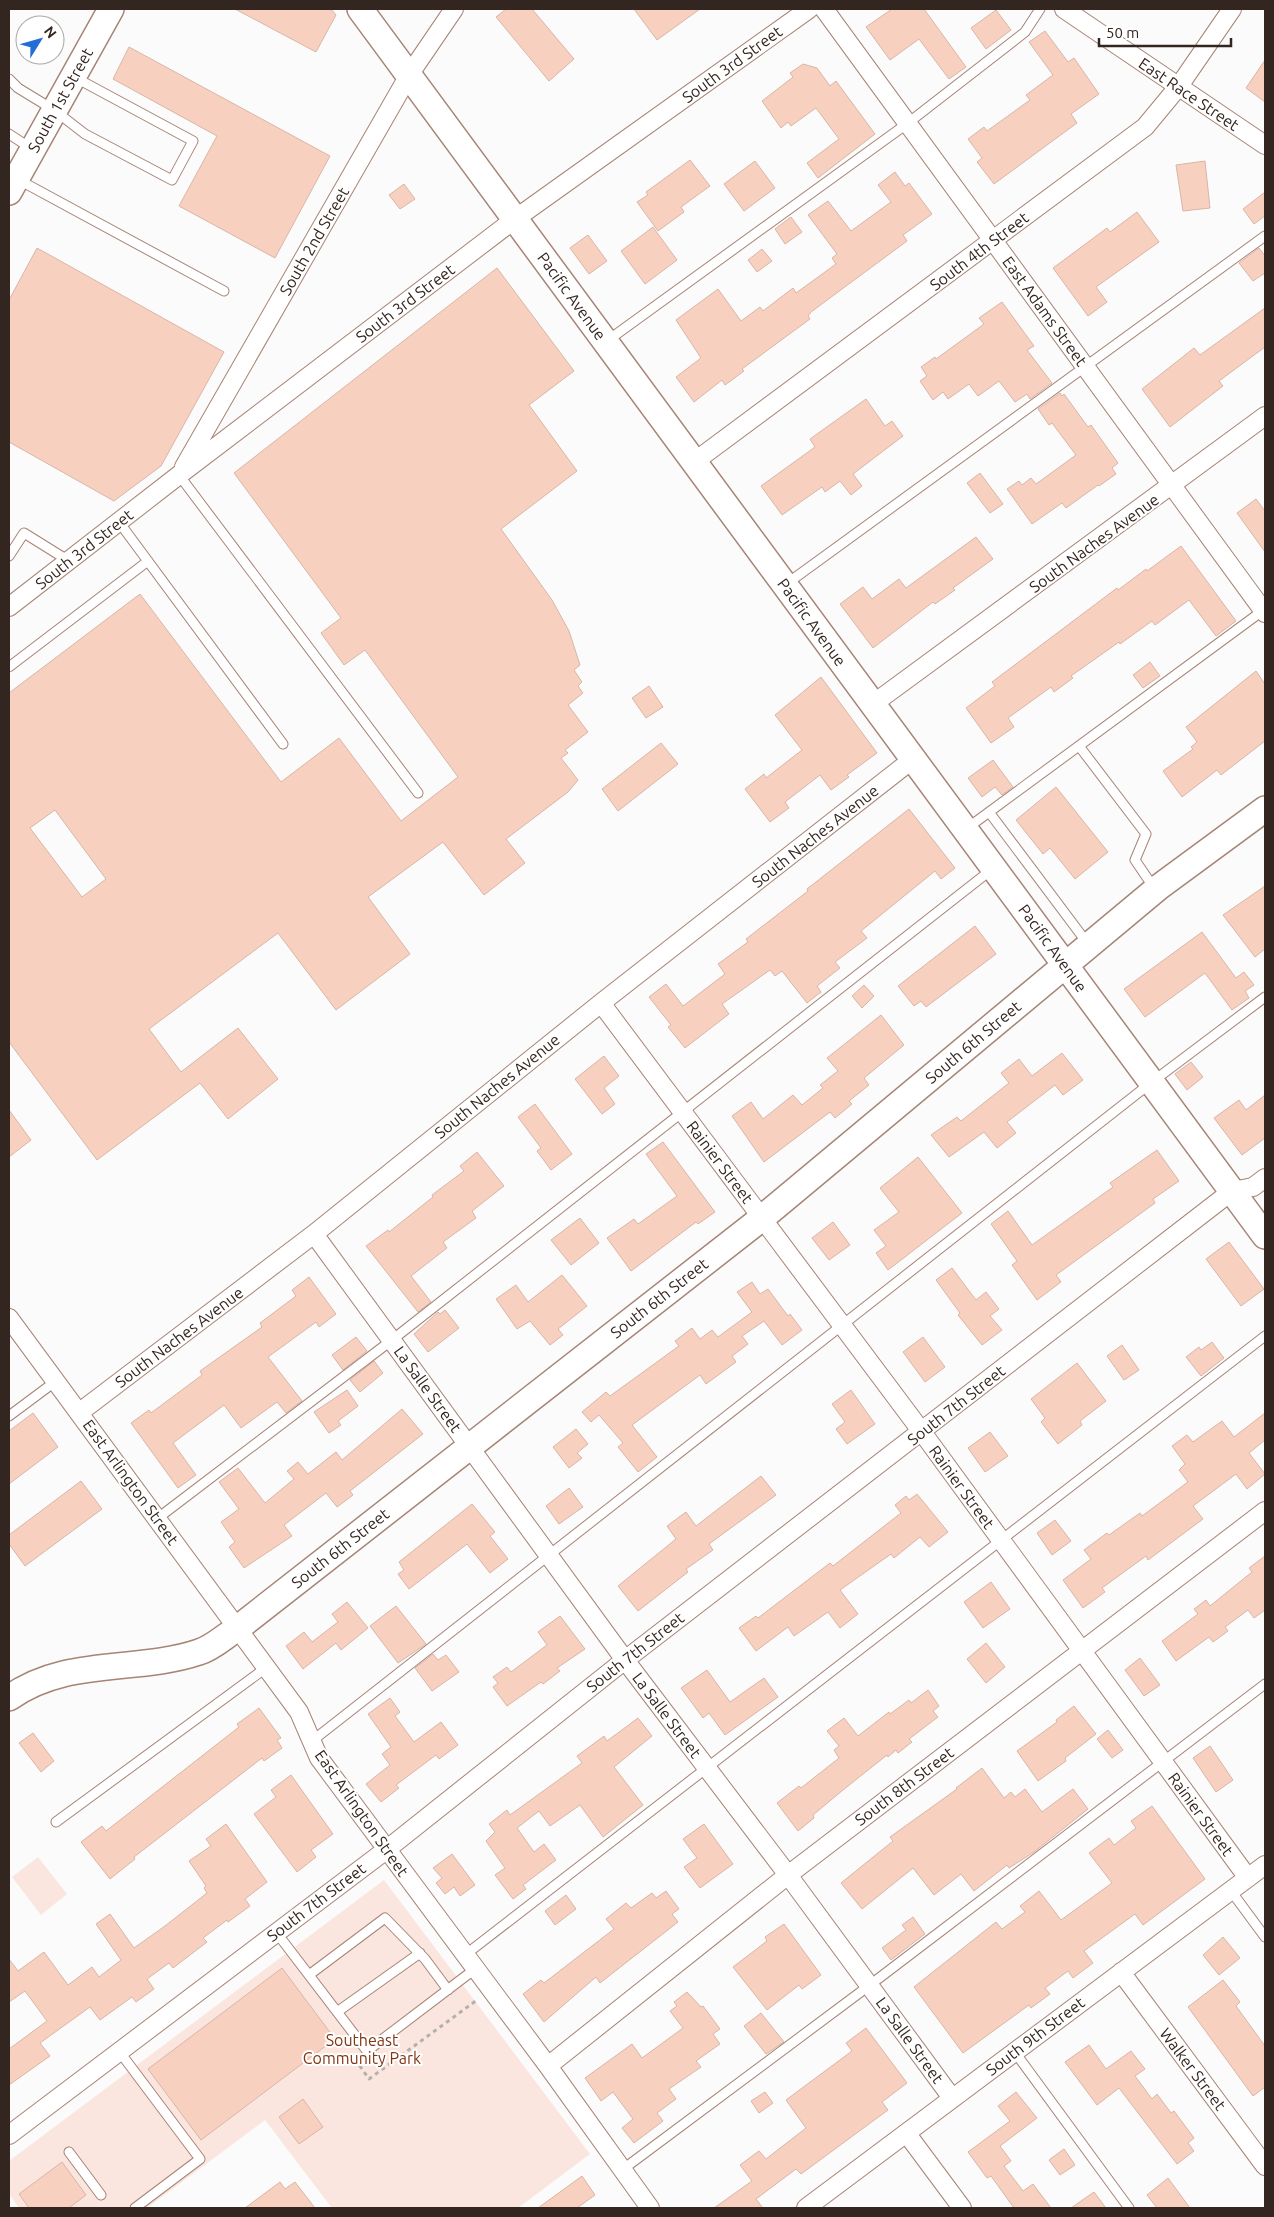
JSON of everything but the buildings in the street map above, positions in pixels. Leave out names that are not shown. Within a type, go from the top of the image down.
[{"type":"street","name":"South 1st Street","points":[[13,185],[111,9]]},
{"type":"street","name":"Pacific Avenue","points":[[360,9],[1265,1236]]},
{"type":"street","name":"South 2nd Street","points":[[179,475],[409,75],[454,9]]},
{"type":"street","name":"South 3rd Street","points":[[9,608],[179,475],[515,219],[809,9]]},
{"type":"street","name":"East Adams Street","points":[[824,9],[1264,611]]},
{"type":"street","name":"East Race Street","points":[[1064,9],[1265,146]]},
{"type":"street","name":"South 4th Street","points":[[694,462],[1145,127],[1179,86],[1232,9]]},
{"type":"street","name":"South Naches Avenue","points":[[873,704],[1265,416]]},
{"type":"street","name":"South Naches Avenue","points":[[80,1412],[314,1234],[601,1003],[913,759]]},
{"type":"street","name":"South 6th Street","points":[[9,1698],[39,1681],[65,1672],[172,1660],[202,1652],[238,1628],[762,1218],[1156,890],[1265,809]]},
{"type":"street","name":"Rainier Street","points":[[601,1003],[922,1432],[1248,1878]]},
{"type":"street","name":"South 7th Street","points":[[9,2135],[386,1850],[625,1660],[1232,1191],[1253,1187],[1265,1178]]},
{"type":"street","name":"La Salle Street","points":[[314,1234],[625,1660],[788,1875],[952,2098]]},
{"type":"street","name":"East Arlington Street","points":[[9,1318],[299,1712],[319,1758],[548,2066],[650,2208]]},
{"type":"street","name":"South 8th Street","points":[[548,2066],[788,1875],[1265,1511]]},
{"type":"street","name":"South 9th Street","points":[[806,2208],[1265,1865]]},
{"type":"street","name":"Walker Street","points":[[1121,1972],[1265,2166]]},
{"type":"street","points":[[907,2134],[962,2208]]},
{"type":"lane","points":[[605,342],[908,123],[1025,32],[1040,9]]},
{"type":"lane","points":[[9,79],[18,88],[54,110],[85,134],[172,180],[193,141],[73,77]]},
{"type":"lane","points":[[9,134],[33,149]]},
{"type":"lane","points":[[13,185],[224,292]]},
{"type":"lane","points":[[785,585],[1265,236]]},
{"type":"lane","points":[[179,475],[418,793]]},
{"type":"lane","points":[[119,522],[282,744]]},
{"type":"lane","points":[[9,556],[24,533],[69,561]]},
{"type":"lane","points":[[9,667],[148,561]]},
{"type":"lane","points":[[966,830],[1264,611]]},
{"type":"lane","points":[[1079,746],[1146,834],[1135,860],[1156,890]]},
{"type":"lane","points":[[989,812],[1089,946]]},
{"type":"lane","points":[[158,1518],[392,1340],[994,868]]},
{"type":"lane","points":[[312,1741],[1152,1082],[1265,997]]},
{"type":"lane","points":[[276,1932],[366,2051],[448,1990],[470,1962],[708,1768],[1265,1336]]},
{"type":"lane","points":[[9,1416],[56,1381]]},
{"type":"lane","points":[[56,1822],[266,1667]]},
{"type":"lane","points":[[622,2170],[870,1986],[1265,1684]]},
{"type":"lane","points":[[1231,1891],[1265,1937]]},
{"type":"lane","points":[[309,1975],[385,1918],[420,1953],[448,1990]]},
{"type":"lane","points":[[337,2012],[420,1953]]},
{"type":"lane","points":[[119,2051],[200,2159],[135,2208]]},
{"type":"lane","points":[[1014,2051],[1129,2208]]},
{"type":"lane","points":[[69,2152],[101,2195]]},
{"type":"path","points":[[352,2056],[369,2079],[491,1990]]},
{"type":"green space","points":[[38,1857],[67,1894],[41,1915],[12,1877]]},
{"type":"green space","name":"Southeast Community Park","points":[[384,1880],[590,2154],[518,2208],[332,2208],[265,2120],[147,2208],[19,2208],[9,2194],[9,2161]]}]
